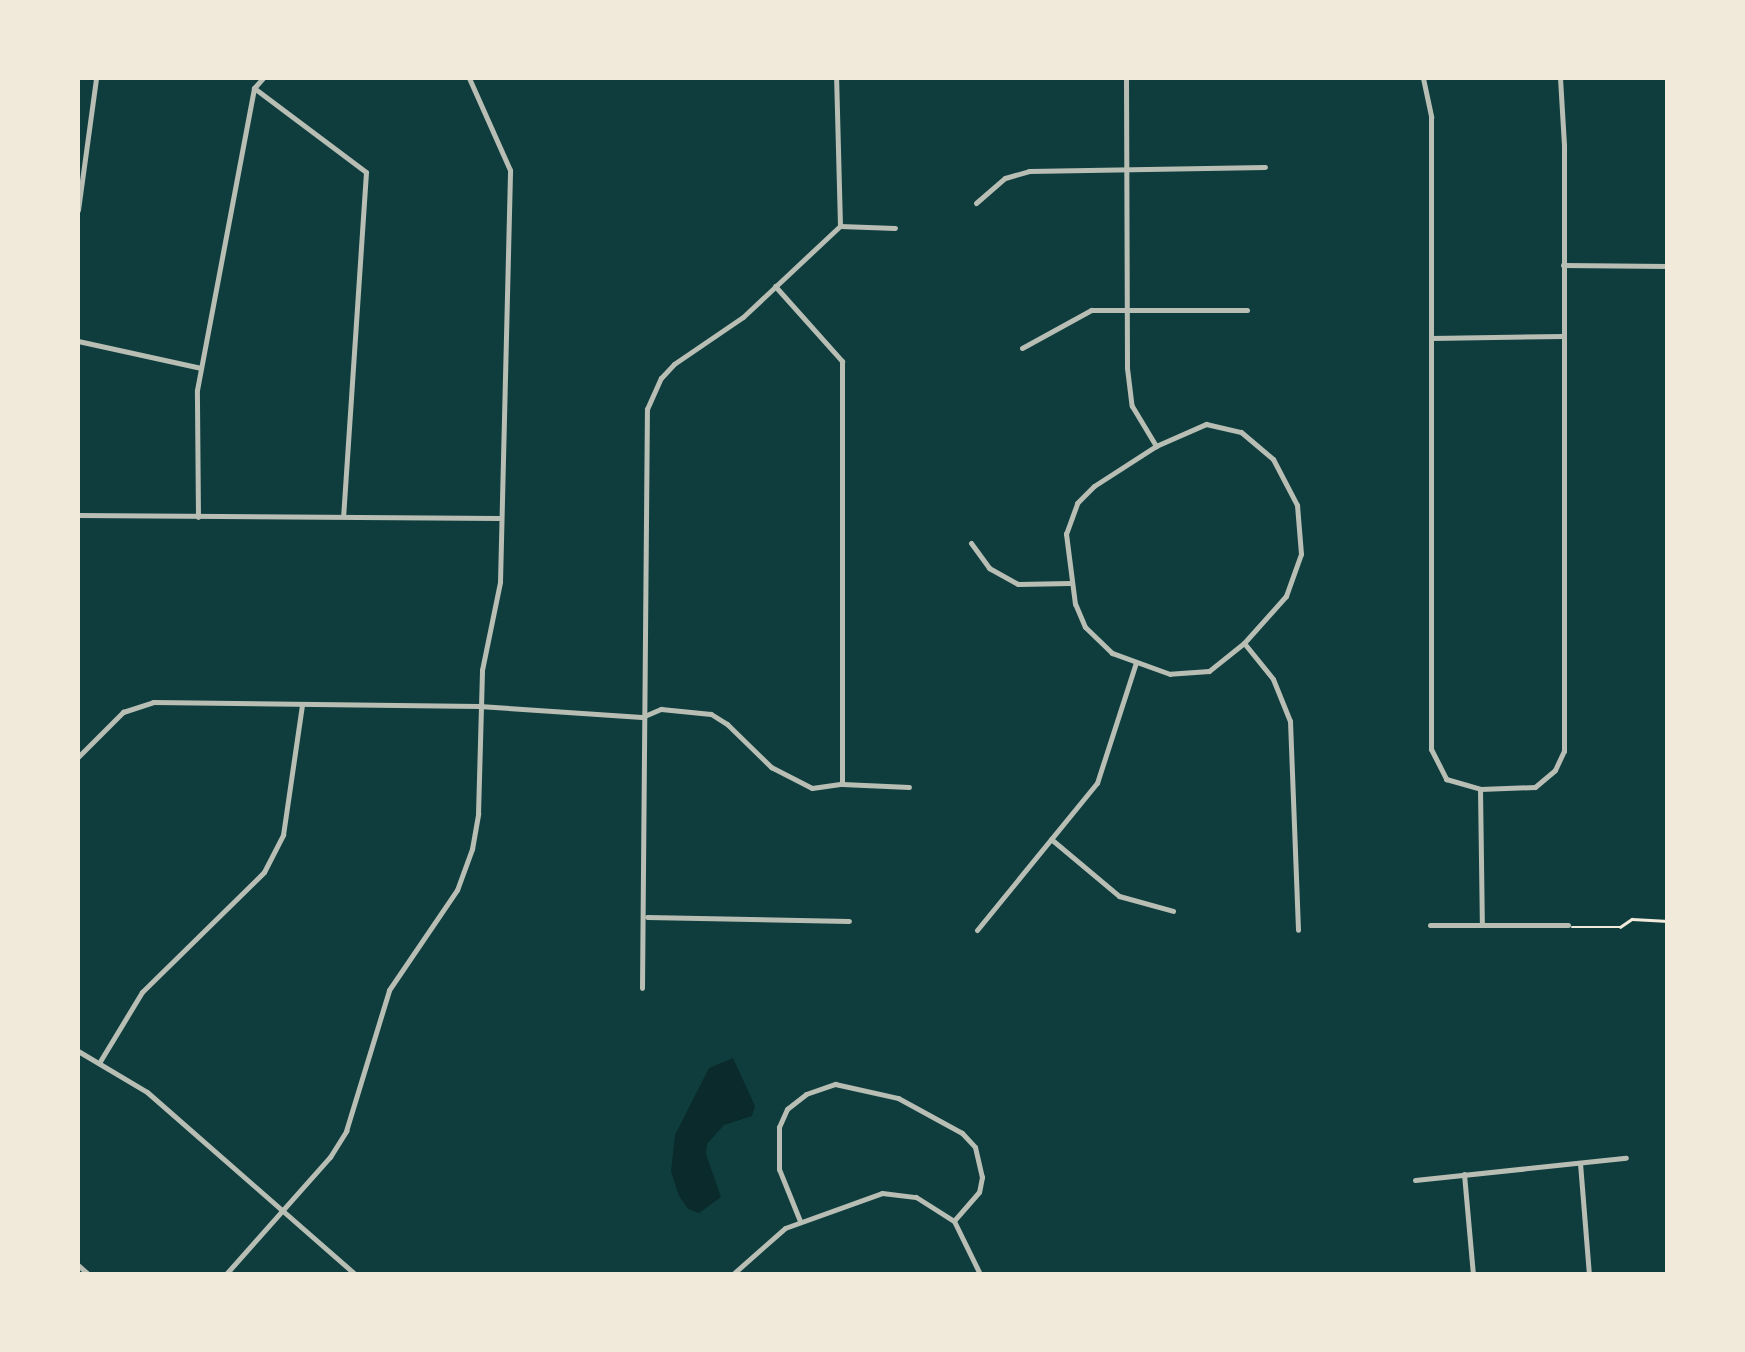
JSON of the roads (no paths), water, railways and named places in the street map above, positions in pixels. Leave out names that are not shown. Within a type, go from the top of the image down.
[{"type":"street","points":[[78,210],[96,78]]},
{"type":"street","points":[[198,518],[201,368],[254,88],[263,78]]},
{"type":"street","points":[[226,1274],[330,1156],[346,1131],[390,990],[457,890],[478,814],[482,670],[500,582],[510,170],[469,78]]},
{"type":"street","points":[[836,78],[840,226]]},
{"type":"street","points":[[1126,78],[1128,390],[1137,417],[1156,446]]},
{"type":"street","points":[[1423,78],[1431,117],[1431,749],[1436,766],[1446,779],[1480,789],[1535,787],[1550,776],[1563,756],[1560,78]]},
{"type":"street","points":[[254,88],[366,172],[343,514]]},
{"type":"street","points":[[976,203],[998,183],[1020,173],[1265,167]]},
{"type":"street","points":[[642,988],[646,917],[642,717],[650,396],[674,364],[743,317],[840,226],[895,228]]},
{"type":"street","points":[[1563,265],[1668,266]]},
{"type":"street","points":[[775,286],[842,361],[842,784]]},
{"type":"street","points":[[1022,348],[1082,312],[1247,310]]},
{"type":"street","points":[[1431,338],[1563,336]]},
{"type":"street","points":[[78,341],[201,368]]},
{"type":"street","points":[[1206,424],[1229,427],[1272,459],[1291,488],[1300,523],[1298,568],[1276,610],[1244,643],[1198,674],[1170,674],[1112,652],[1093,638],[1080,617],[1071,583],[1066,534],[1077,503],[1094,486],[1156,446],[1206,424]]},
{"type":"street","points":[[78,515],[500,518]]},
{"type":"street","points":[[971,542],[989,568],[1018,584],[1071,583]]},
{"type":"street","points":[[1244,643],[1273,679],[1290,721],[1298,930]]},
{"type":"street","points":[[977,930],[1101,776],[1136,662]]},
{"type":"street","points":[[78,758],[123,712],[153,702],[480,706],[642,717],[661,709],[711,714],[790,780],[812,788],[842,784],[909,787]]},
{"type":"street","points":[[99,1062],[142,992],[264,872],[283,835],[302,705]]},
{"type":"street","points":[[1480,789],[1482,925]]},
{"type":"street","points":[[1052,839],[1119,896],[1172,911]]},
{"type":"street","points":[[646,917],[848,921]]},
{"type":"street","points":[[1430,925],[1568,925]]},
{"type":"street","points":[[78,1050],[147,1092],[356,1274]]},
{"type":"street","points":[[800,1221],[779,1169],[778,1127],[787,1108],[796,1101],[835,1084],[898,1098],[962,1133],[981,1160],[979,1192],[954,1221]]},
{"type":"street","points":[[1415,1180],[1626,1158]]},
{"type":"street","points":[[1580,1163],[1588,1274]]},
{"type":"street","points":[[1464,1174],[1473,1274]]},
{"type":"street","points":[[733,1274],[769,1238],[800,1221],[882,1193],[916,1197],[954,1221],[980,1274]]},
{"type":"street","points":[[78,1265],[88,1274]]},
{"type":"water","points":[[733,1058],[755,1106],[752,1116],[724,1125],[707,1144],[706,1154],[721,1197],[699,1213],[688,1209],[679,1196],[671,1171],[675,1135],[709,1068]]}]
